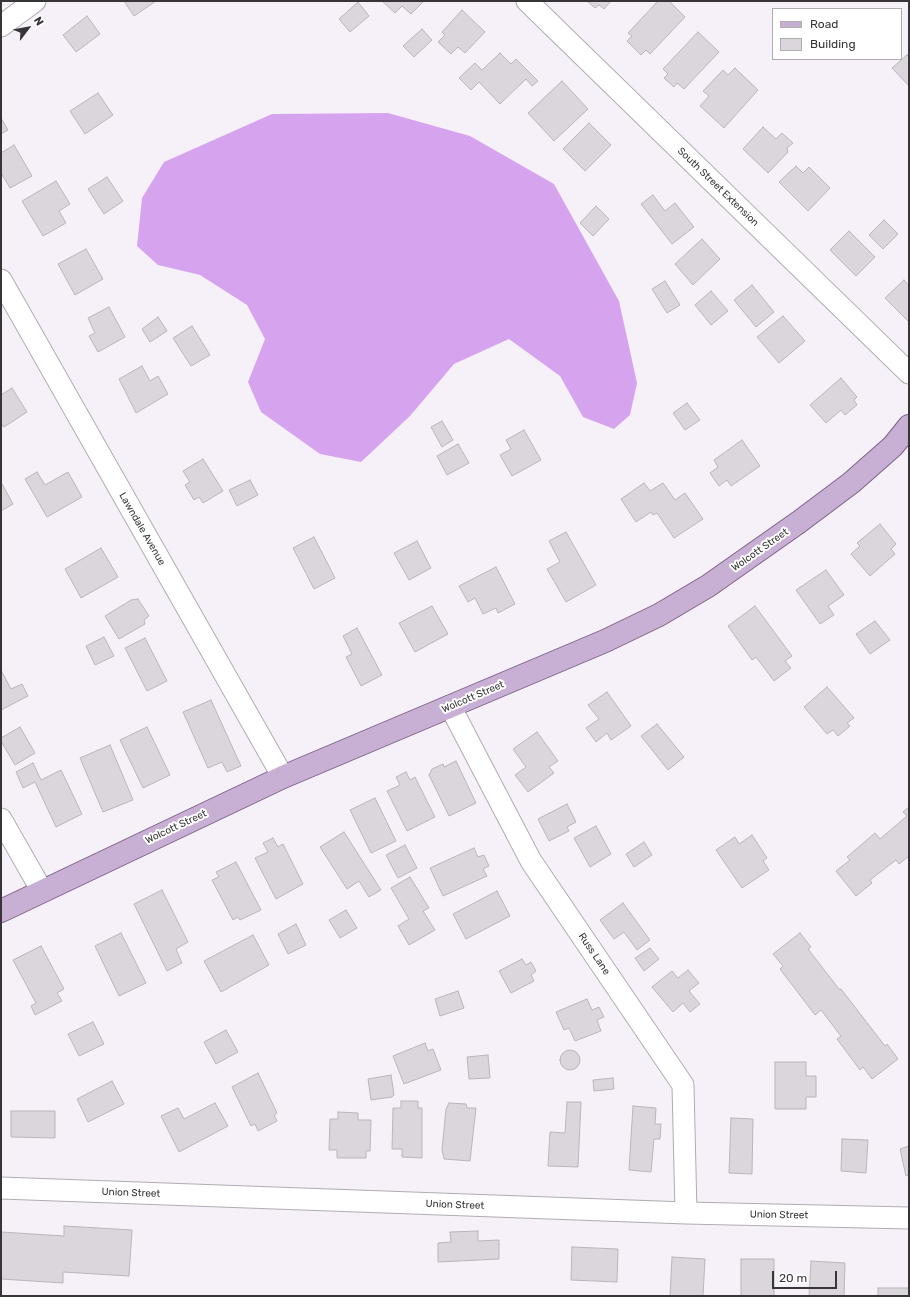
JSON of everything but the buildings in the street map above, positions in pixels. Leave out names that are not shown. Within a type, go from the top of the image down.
[{"type":"main road","name":"Wolcott Street","points":[[1,911],[283,777],[605,641],[659,615],[708,586],[799,522],[851,483],[893,446],[909,426]]},
{"type":"street","points":[[1,26],[35,1]]},
{"type":"street","name":"South Street Extension","points":[[527,1],[909,373]]},
{"type":"street","name":"Lawndale Avenue","points":[[1,280],[283,777]]},
{"type":"street","name":"Russ Lane","points":[[450,706],[532,861],[683,1085],[686,1213]]},
{"type":"street","points":[[1,819],[42,891]]},
{"type":"street","name":"Union Street","points":[[1,1188],[686,1213],[909,1218]]},
{"type":"shaded area","points":[[388,113],[470,136],[554,184],[619,301],[637,383],[630,415],[614,429],[583,417],[560,376],[509,339],[454,364],[410,416],[361,462],[320,454],[261,412],[248,382],[265,339],[247,305],[200,275],[158,265],[137,246],[142,198],[164,162],[272,114]]}]
